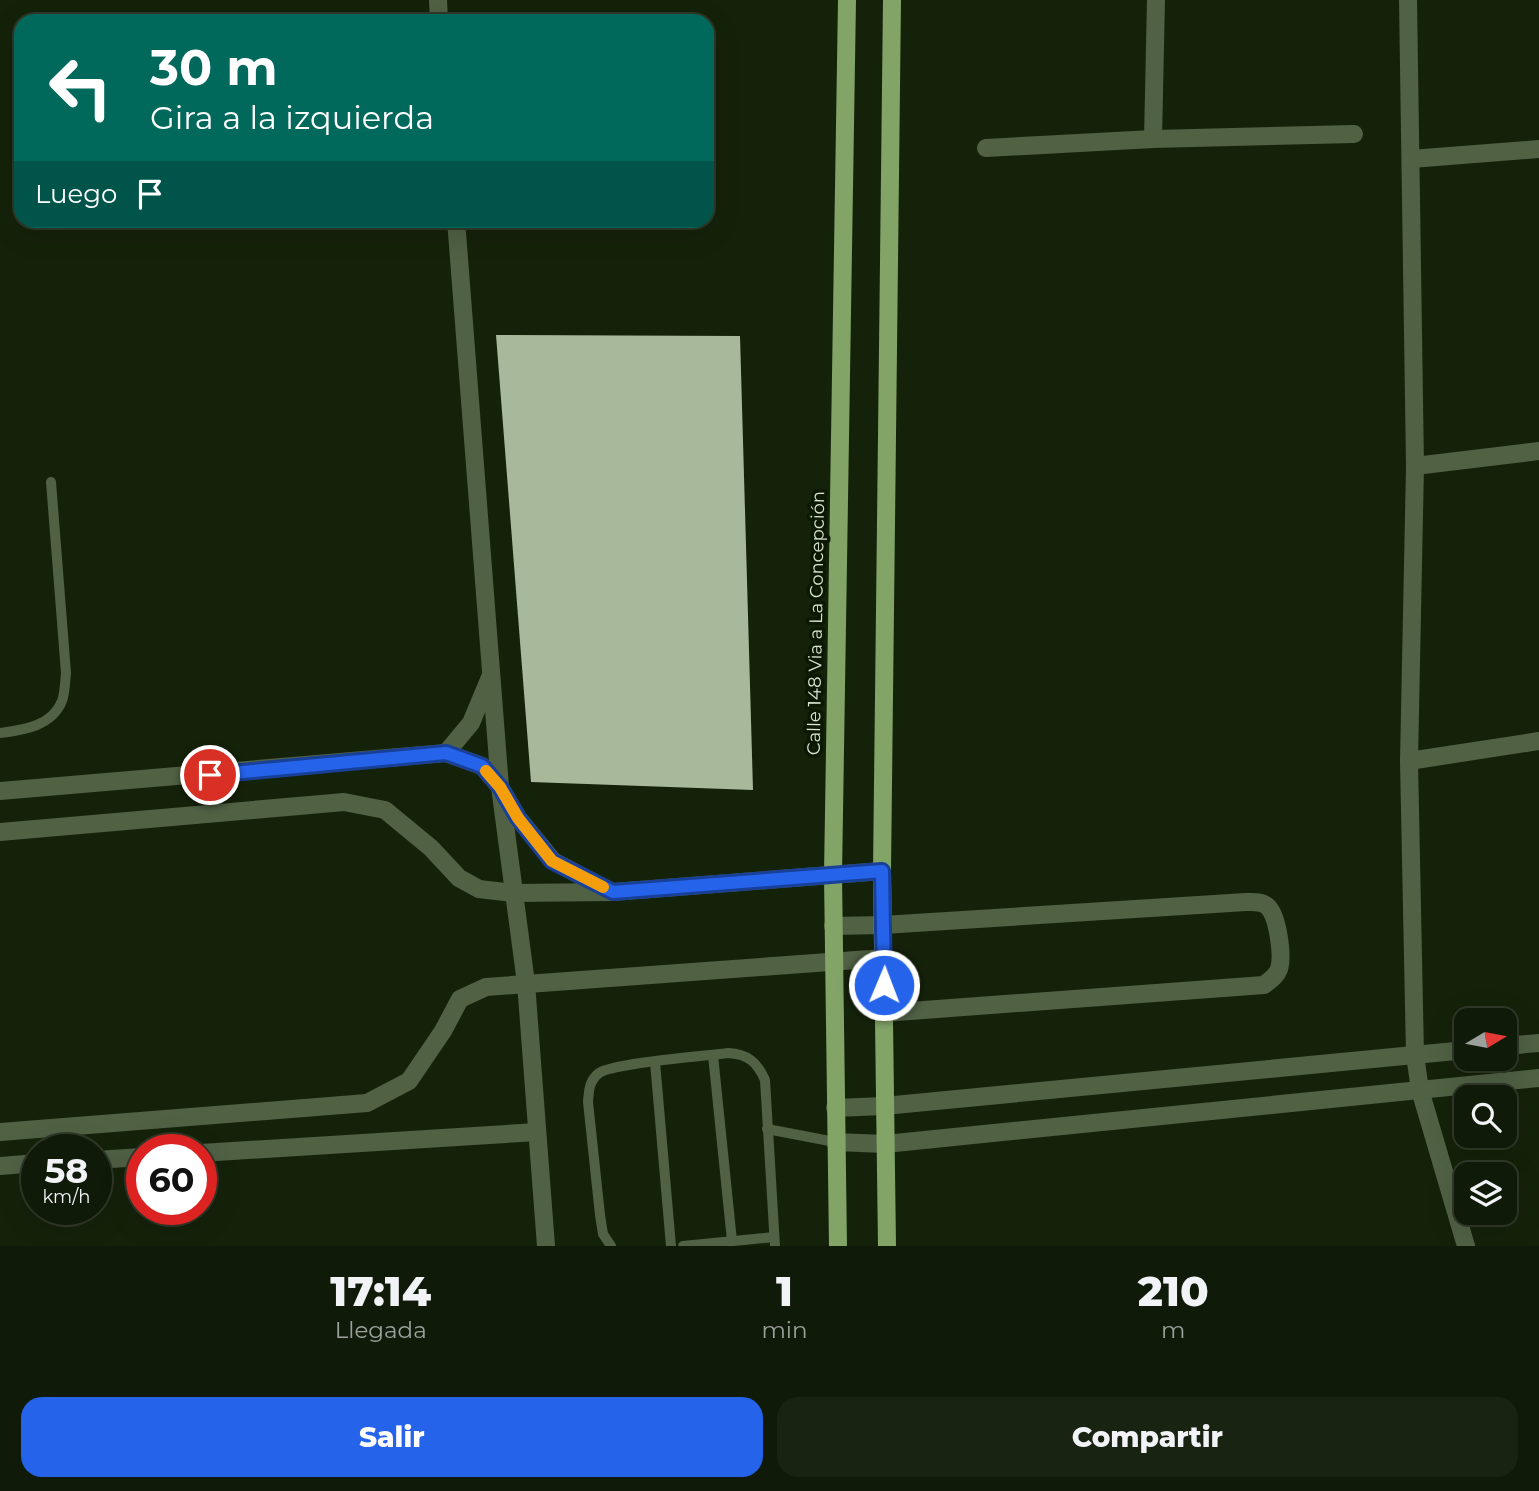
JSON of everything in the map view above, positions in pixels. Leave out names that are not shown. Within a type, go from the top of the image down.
[{"type":"main road","name":"Calle 148 Via a La Concepción","points":[[838,1246],[832,963],[847,0]]},
{"type":"main road","points":[[887,1246],[882,871],[892,0]]},
{"type":"street","points":[[1153,139],[1156,0]]},
{"type":"street","points":[[1408,0],[1415,466],[1409,761],[1415,1055],[1420,1090],[1465,1246]]},
{"type":"street","points":[[986,148],[1153,139],[1354,134]]},
{"type":"street","points":[[1411,159],[1539,149]]},
{"type":"street","points":[[457,228],[500,787],[526,983],[546,1246]]},
{"type":"street","points":[[1415,466],[1539,451]]},
{"type":"street","points":[[446,753],[471,723],[492,672]]},
{"type":"street","points":[[1409,761],[1539,741]]},
{"type":"street","points":[[0,791],[446,753],[482,766],[552,861],[613,892]]},
{"type":"street","points":[[0,832],[344,802],[385,810],[431,848],[459,878],[479,889],[513,893],[613,892],[882,871]]},
{"type":"street","points":[[833,926],[1258,902],[1268,906],[1275,916],[1280,955],[1275,977],[1264,985],[883,1013]]},
{"type":"street","points":[[0,1132],[367,1103],[409,1081],[443,1031],[460,999],[486,987],[884,958]]},
{"type":"street","points":[[1517,1045],[1539,1043]]},
{"type":"street","points":[[835,1108],[884,1106],[1454,1051]]},
{"type":"street","points":[[835,1142],[885,1144],[1539,1078]]},
{"type":"street","points":[[217,1152],[537,1132]]},
{"type":"street","points":[[0,1166],[21,1164]]},
{"type":"lane","points":[[0,733],[24,730],[50,719],[62,701],[66,673],[51,482]]},
{"type":"lane","points":[[611,1246],[603,1234],[600,1215],[588,1102],[589,1086],[600,1072],[618,1067],[713,1055],[743,1054],[758,1064],[765,1080],[774,1241],[732,1241],[683,1246]]},
{"type":"lane","points":[[713,1055],[732,1241]]},
{"type":"lane","points":[[655,1062],[671,1246]]},
{"type":"lane","points":[[767,1129],[835,1142]]},
{"type":"building","points":[[496,335],[740,336],[753,790],[531,782]]},
{"type":"slow traffic","points":[[486,771],[552,861],[603,887]]},
{"type":"route","points":[[210,775],[446,753],[482,766],[552,861],[613,892],[882,871],[884,985]]}]
